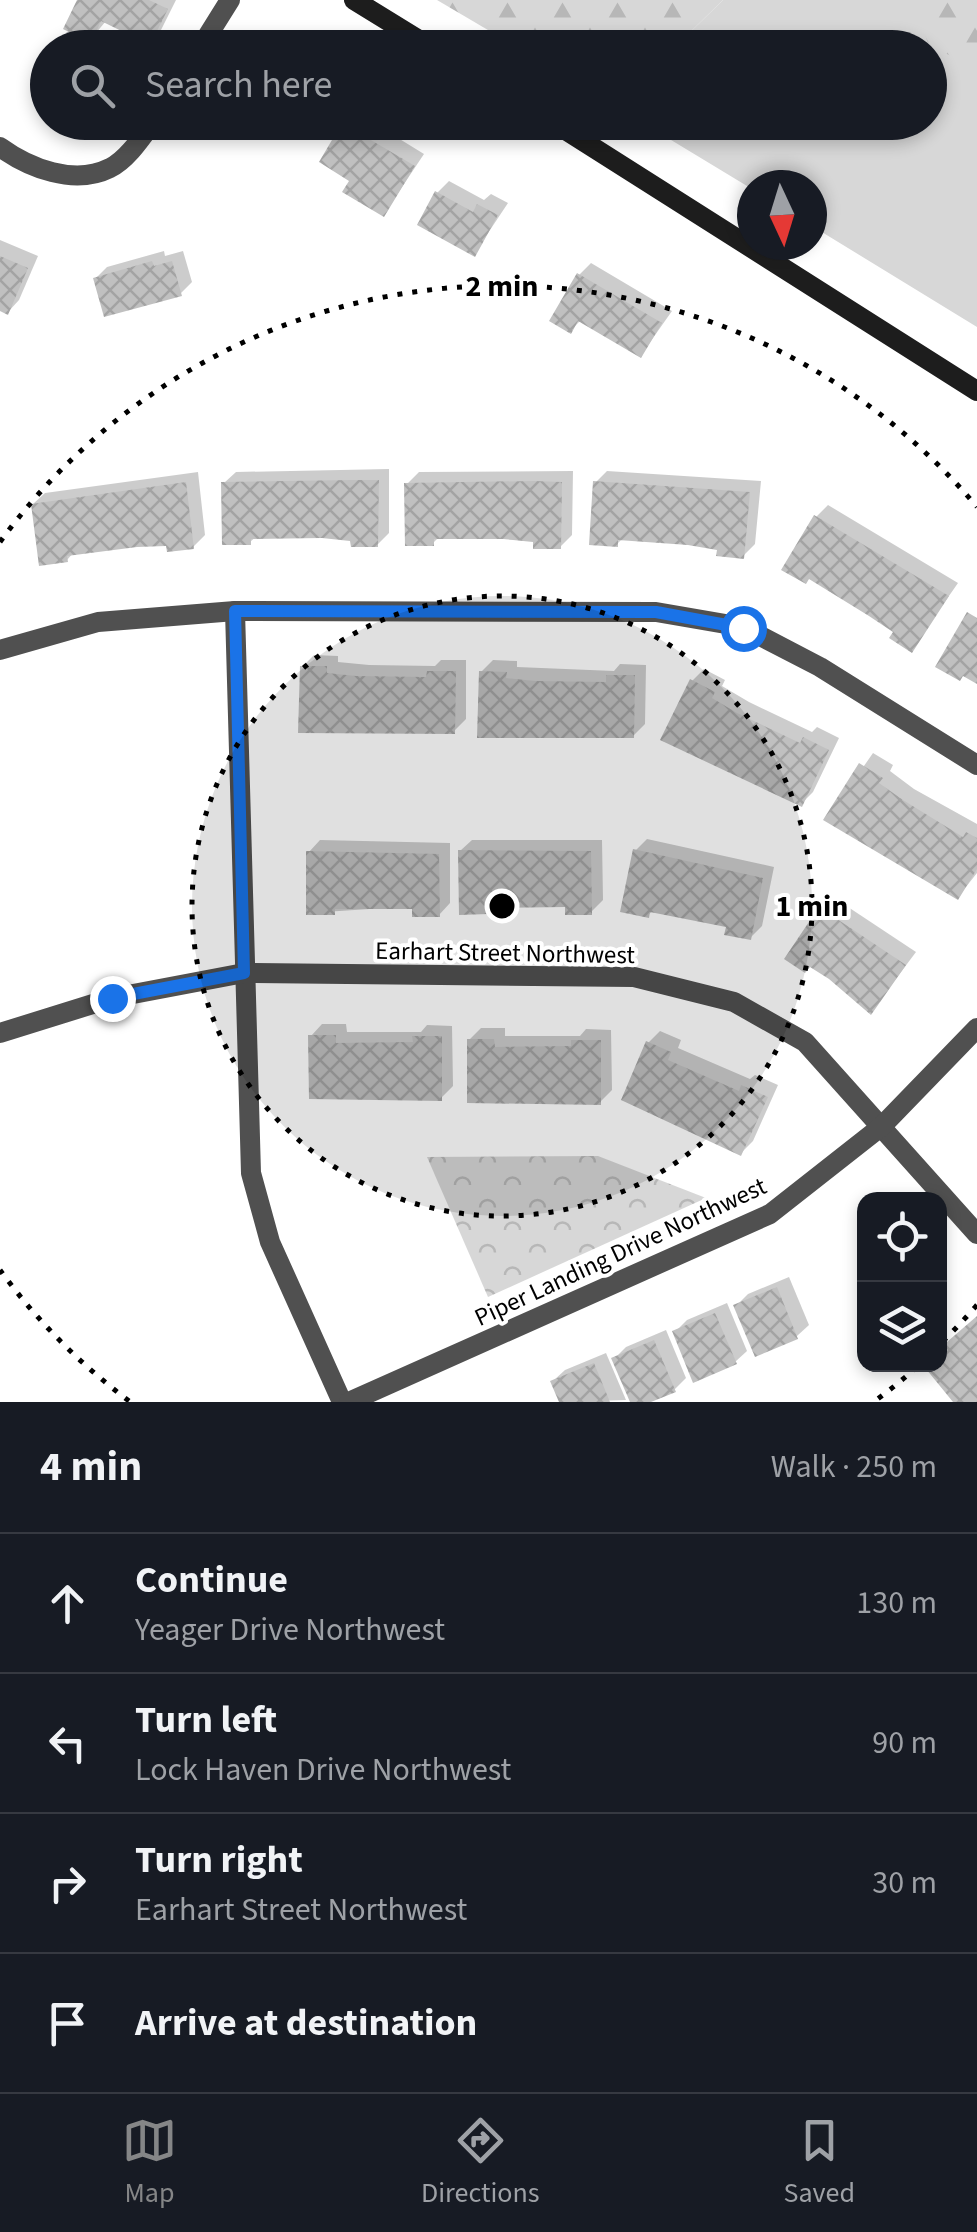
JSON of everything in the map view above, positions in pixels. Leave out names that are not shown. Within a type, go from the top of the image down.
[{"type":"main road","points":[[354,0],[403,30]]},
{"type":"main road","points":[[581,140],[977,392]]},
{"type":"street","points":[[211,30],[230,0]]},
{"type":"street","points":[[0,147],[47,172],[78,174],[110,168],[136,140]]},
{"type":"street","points":[[235,611],[251,1173],[270,1242],[345,1402]]},
{"type":"street","points":[[0,650],[98,622],[235,611],[656,612],[743,628],[820,667],[977,765]]},
{"type":"street","name":"Earhart Street Northwest","points":[[0,1034],[112,998],[244,973],[634,977],[734,1002],[805,1042],[977,1234]]},
{"type":"street","name":"Piper Landing Drive Northwest","points":[[345,1402],[770,1214],[882,1126],[977,1028]]},
{"type":"green space","points":[[437,0],[723,0],[692,30],[488,30]]},
{"type":"green space","points":[[723,0],[977,0],[977,327],[827,235],[827,170],[737,170],[737,180],[671,140],[947,140],[947,30],[692,30]]},
{"type":"green space","points":[[911,0],[977,0],[977,69],[947,54],[947,30],[923,30]]},
{"type":"green space","points":[[598,1156],[706,1198],[488,1297],[427,1157]]},
{"type":"building","points":[[77,0],[149,0],[168,9],[158,30],[119,30],[101,21],[97,30],[63,29]]},
{"type":"building","points":[[332,140],[371,140],[415,166],[384,217],[342,192],[349,181],[319,162]]},
{"type":"building","points":[[435,191],[473,212],[477,204],[498,215],[475,257],[417,225]]},
{"type":"building","points":[[0,256],[28,268],[8,315],[0,311]]},
{"type":"building","points":[[152,261],[154,266],[172,261],[182,296],[104,317],[93,278]]},
{"type":"building","points":[[577,273],[662,323],[641,358],[578,321],[571,334],[549,321]]},
{"type":"building","points":[[379,480],[378,547],[351,547],[350,541],[322,538],[251,539],[251,545],[222,545],[221,482]]},
{"type":"building","points":[[593,481],[750,492],[744,559],[716,556],[717,550],[688,545],[618,540],[618,547],[589,545]]},
{"type":"building","points":[[186,482],[194,549],[167,552],[166,546],[137,547],[67,556],[68,562],[39,566],[31,504]]},
{"type":"building","points":[[562,482],[561,549],[533,549],[533,542],[504,539],[434,539],[434,546],[405,546],[404,483]]},
{"type":"building","points":[[814,515],[949,596],[912,653],[889,638],[893,632],[869,616],[809,579],[806,584],[781,570]]},
{"type":"building","points":[[967,612],[977,618],[977,684],[963,676],[960,681],[935,667]]},
{"type":"building","points":[[300,666],[327,666],[327,673],[356,676],[426,677],[427,671],[456,671],[455,734],[298,733]]},
{"type":"building","points":[[479,671],[507,672],[506,678],[535,681],[606,682],[606,675],[635,675],[634,738],[477,738]]},
{"type":"building","points":[[690,679],[715,692],[712,698],[737,713],[800,743],[803,737],[829,750],[802,807],[660,740]]},
{"type":"building","points":[[859,763],[883,778],[879,783],[903,800],[963,837],[966,832],[977,838],[977,869],[958,900],[823,820]]},
{"type":"building","points":[[633,849],[763,878],[751,940],[724,935],[726,927],[650,912],[649,918],[620,912]]},
{"type":"building","points":[[458,850],[591,851],[592,915],[565,915],[565,907],[488,908],[488,914],[459,915]]},
{"type":"building","points":[[306,851],[439,854],[440,917],[412,917],[412,909],[335,909],[335,915],[306,915]]},
{"type":"building","points":[[819,907],[906,965],[871,1015],[829,979],[810,967],[805,973],[784,959]]},
{"type":"building","points":[[308,1035],[336,1035],[336,1043],[413,1042],[412,1036],[442,1036],[442,1101],[309,1099]]},
{"type":"building","points":[[467,1039],[494,1039],[495,1047],[571,1046],[571,1040],[601,1040],[601,1105],[467,1103]]},
{"type":"building","points":[[646,1041],[671,1052],[668,1060],[739,1091],[741,1085],[768,1097],[741,1156],[621,1100]]},
{"type":"building","points":[[777,1287],[798,1339],[755,1357],[733,1305]]},
{"type":"building","points":[[715,1313],[737,1364],[693,1383],[672,1331]]},
{"type":"building","points":[[977,1316],[977,1402],[953,1402],[929,1372],[947,1372],[947,1342]]},
{"type":"building","points":[[654,1340],[676,1392],[651,1402],[630,1402],[611,1358]]},
{"type":"building","points":[[594,1363],[610,1402],[559,1402],[550,1381]]},
{"type":"route","points":[[112,998],[244,973],[235,611],[656,612],[743,628]]}]
